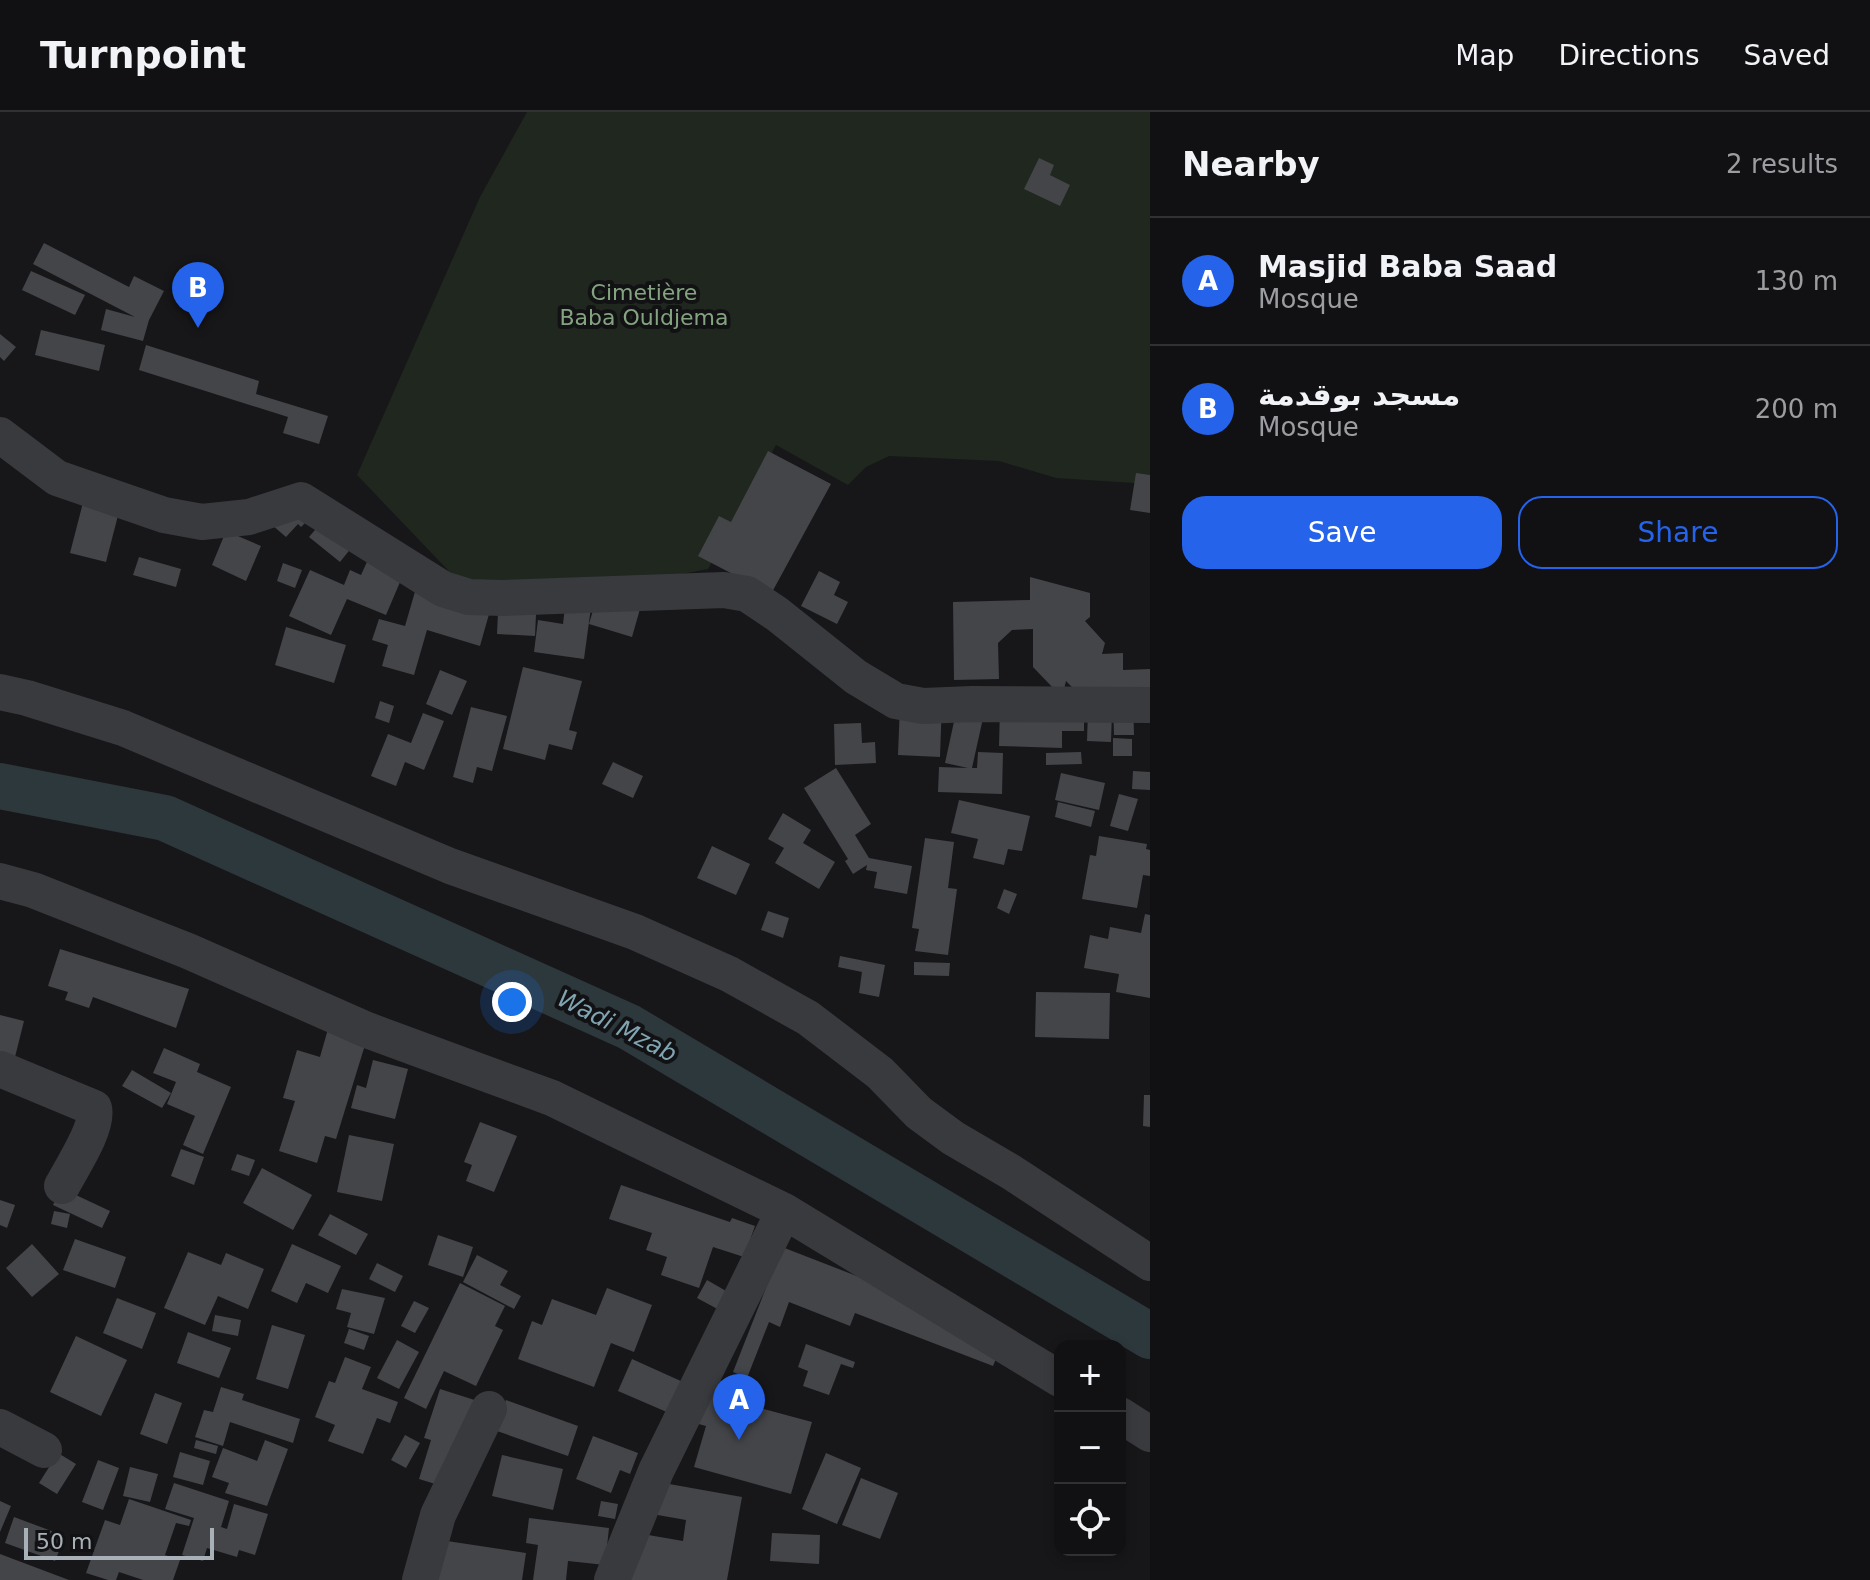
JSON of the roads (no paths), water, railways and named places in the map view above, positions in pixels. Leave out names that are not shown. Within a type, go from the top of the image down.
[{"type":"street","points":[[0,435],[57,478],[164,515],[202,522],[249,517],[301,500],[415,573],[443,589],[469,597],[724,590],[747,594],[856,677],[896,701],[908,704],[1150,705]]},
{"type":"street","points":[[0,692],[123,728],[450,866],[635,932],[729,974],[808,1018],[880,1073],[919,1113],[953,1138],[1150,1263]]},
{"type":"street","points":[[0,881],[33,890],[160,940],[367,1030],[552,1098],[784,1211],[1054,1375]]},
{"type":"street","points":[[0,1069],[94,1108],[96,1115],[91,1130],[62,1186]]},
{"type":"street","points":[[612,1580],[656,1471],[784,1211]]},
{"type":"street","points":[[420,1580],[438,1515],[489,1409]]},
{"type":"street","points":[[1126,1419],[1150,1434]]},
{"type":"street","points":[[0,1427],[44,1450]]},
{"type":"waterway","name":"Wadi Mzab","points":[[0,786],[165,818],[629,1027],[1150,1336]]},
{"type":"place","name":"مسجد بوقدمة","points":[[198,328]]},
{"type":"place","name":"Masjid Baba Saad","points":[[739,1440]]},
{"type":"park label","name":"Cimetière Baba Ouldjema","points":[[644,304]]}]
